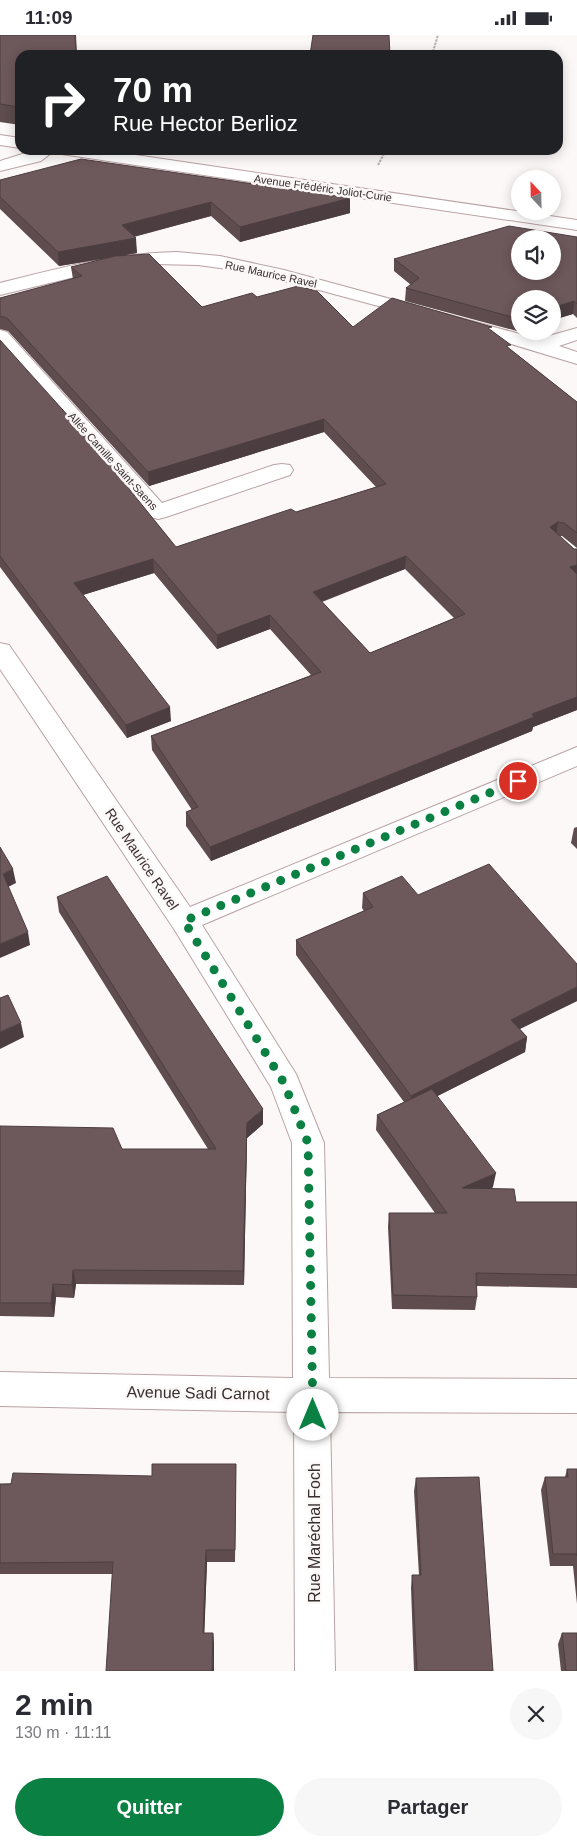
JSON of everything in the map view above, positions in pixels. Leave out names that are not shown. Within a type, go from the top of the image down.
[{"type":"street","points":[[0,140],[15,142]]},
{"type":"street","points":[[0,166],[38,155]]},
{"type":"street","name":"Avenue Frédéric Joliot-Curie","points":[[102,155],[577,225]]},
{"type":"street","name":"Rue Maurice Ravel","points":[[0,289],[94,265],[156,258],[206,261],[261,270],[417,309],[577,358]]},
{"type":"street","points":[[537,346],[577,334]]},
{"type":"street","name":"Allée Camille Saint-Saens","points":[[0,336],[158,513],[282,470]]},
{"type":"street","name":"Rue Maurice Ravel","points":[[0,652],[184,921],[284,1083],[308,1143],[313,1395]]},
{"type":"street","points":[[184,921],[577,756]]},
{"type":"street","name":"Avenue Sadi Carnot","points":[[0,1389],[313,1395],[577,1396]]},
{"type":"street","name":"Rue Maréchal Foch","points":[[313,1395],[315,1671]]},
{"type":"path","points":[[434,50],[438,35]]},
{"type":"building","points":[[0,35],[75,35],[76,50],[15,50],[15,106],[0,104]]},
{"type":"building","points":[[313,35],[389,35],[390,50],[311,50]]},
{"type":"building","points":[[81,159],[350,198],[240,227],[211,202],[122,225],[136,238],[58,252],[0,197],[0,180]]},
{"type":"building","points":[[509,226],[534,230],[511,230],[511,280],[561,280],[561,234],[577,237],[577,304],[574,301],[561,305],[561,290],[511,290],[511,317],[406,288],[419,278],[394,259]]},
{"type":"building","points":[[149,254],[202,307],[252,293],[257,297],[298,286],[317,291],[353,327],[392,298],[492,327],[488,328],[511,345],[506,346],[577,402],[577,533],[564,523],[558,522],[550,527],[574,549],[577,549],[577,565],[570,567],[577,574],[577,697],[532,714],[534,717],[210,847],[186,812],[198,807],[151,736],[321,672],[270,615],[217,635],[153,559],[74,583],[170,707],[126,725],[0,556],[0,340],[125,479],[122,480],[176,547],[291,509],[296,512],[386,484],[324,419],[148,472],[7,318],[0,316],[0,298],[82,276],[71,267],[115,256]],"holes":[[[406,556],[465,614],[370,653],[313,592]]]},
{"type":"building","points":[[0,847],[13,869],[3,874],[28,932],[0,944]]},
{"type":"building","points":[[489,864],[577,964],[577,987],[511,1020],[527,1037],[411,1096],[296,940],[373,907],[363,893],[402,876],[418,895]]},
{"type":"building","points":[[107,876],[263,1109],[247,1123],[243,1271],[73,1270],[72,1285],[53,1284],[51,1303],[0,1303],[0,1126],[113,1128],[122,1149],[216,1149],[57,897]]},
{"type":"building","points":[[8,995],[21,1023],[0,1032],[0,998]]},
{"type":"building","points":[[432,1089],[496,1173],[462,1188],[514,1189],[516,1202],[577,1202],[577,1275],[476,1273],[477,1297],[393,1295],[389,1213],[447,1213],[377,1115]]},
{"type":"building","points":[[152,1464],[236,1464],[235,1550],[206,1550],[203,1633],[213,1633],[212,1671],[106,1671],[113,1562],[0,1563],[0,1484],[11,1484],[13,1473],[152,1476]]},
{"type":"building","points":[[567,1469],[577,1469],[577,1554],[553,1554],[545,1477],[568,1477]]},
{"type":"building","points":[[479,1477],[493,1671],[417,1671],[412,1575],[421,1575],[416,1478]]},
{"type":"building","points":[[562,1633],[577,1633],[577,1671],[566,1671]]},
{"type":"route","points":[[313,1415],[308,1143],[284,1083],[184,921],[518,781]]}]
